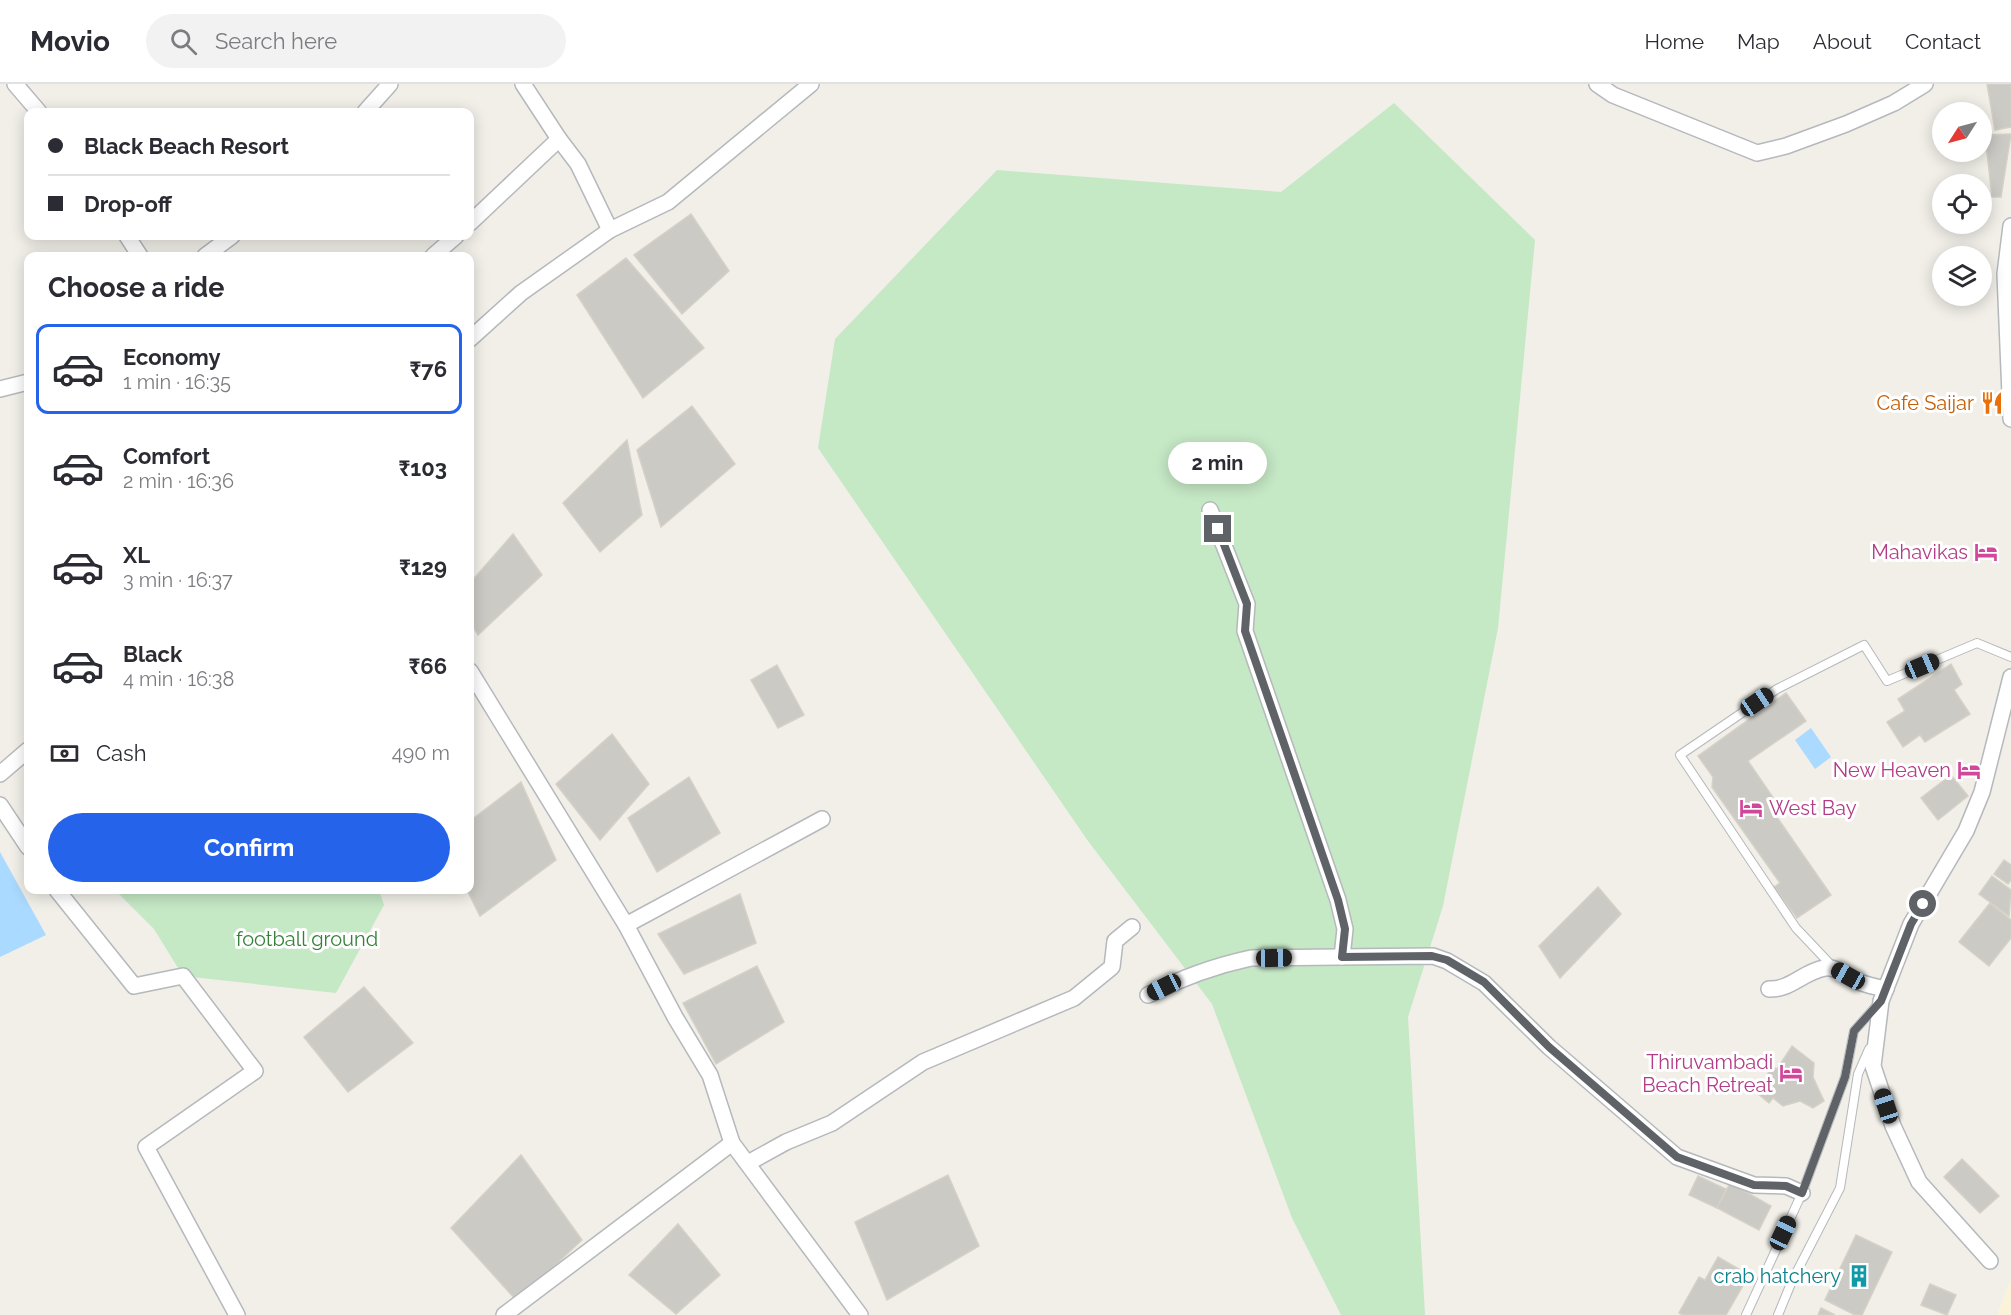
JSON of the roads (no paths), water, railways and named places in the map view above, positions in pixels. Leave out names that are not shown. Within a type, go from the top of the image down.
[{"type":"street","points":[[15,84],[36,108]]},
{"type":"street","points":[[369,108],[390,84]]},
{"type":"street","points":[[523,84],[578,164],[610,230]]},
{"type":"street","points":[[474,335],[521,293],[610,230],[668,202],[811,84]]},
{"type":"street","points":[[1597,84],[1612,95],[1757,153],[1786,146],[1846,124],[1894,103],[1925,84]]},
{"type":"street","points":[[474,219],[559,139]]},
{"type":"street","points":[[2011,226],[2005,274],[2011,418]]},
{"type":"street","points":[[210,252],[227,240]]},
{"type":"street","points":[[438,252],[452,240]]},
{"type":"street","points":[[0,389],[24,383]]},
{"type":"street","points":[[1210,510],[1247,604],[1245,631],[1338,900],[1345,929],[1342,957]]},
{"type":"street","points":[[1990,1261],[1919,1182],[1893,1126],[1873,1066],[1883,995],[1911,924],[1970,821],[1982,792],[2011,677]]},
{"type":"street","points":[[474,678],[626,925],[675,1017],[710,1075],[732,1143],[860,1315]]},
{"type":"street","points":[[0,774],[24,753]]},
{"type":"street","points":[[0,805],[24,841]]},
{"type":"street","points":[[626,925],[822,819]]},
{"type":"street","points":[[60,894],[134,986],[183,976],[255,1071],[146,1147],[237,1315]]},
{"type":"street","points":[[748,1163],[786,1142],[832,1123],[923,1062],[1074,998],[1112,967],[1115,941],[1132,927]]},
{"type":"street","points":[[1148,995],[1180,979],[1251,958],[1432,956],[1447,960],[1484,982],[1549,1047],[1677,1157],[1754,1185],[1786,1186],[1802,1193]]},
{"type":"street","points":[[1769,989],[1786,987],[1818,969],[1827,968],[1834,969],[1883,995]]},
{"type":"street","points":[[504,1315],[732,1143]]},
{"type":"lane","points":[[1834,969],[1796,928],[1680,755],[1777,689],[1864,645],[1887,681],[1977,643],[2011,657]]},
{"type":"lane","points":[[1746,1315],[1802,1193],[1845,1077],[1854,1031],[1883,995]]},
{"type":"lane","points":[[1778,1315],[1792,1281],[1840,1188],[1858,1074],[1868,1054],[1883,995]]},
{"type":"water","points":[[1811,728],[1831,757],[1815,769],[1795,740]]},
{"type":"water","points":[[0,852],[46,935],[0,957]]},
{"type":"place","name":"Cafe Saijar","points":[[1992,403]]},
{"type":"place","name":"Mahavikas","points":[[1986,552]]},
{"type":"place","name":"New Heaven","points":[[1969,770]]},
{"type":"place","name":"West Bay","points":[[1751,808]]},
{"type":"place","name":"Thiruvambadi Beach Retreat","points":[[1791,1073]]},
{"type":"place","name":"crab hatchery","points":[[1859,1276]]},
{"type":"park label","name":"football ground","points":[[307,939]]}]
